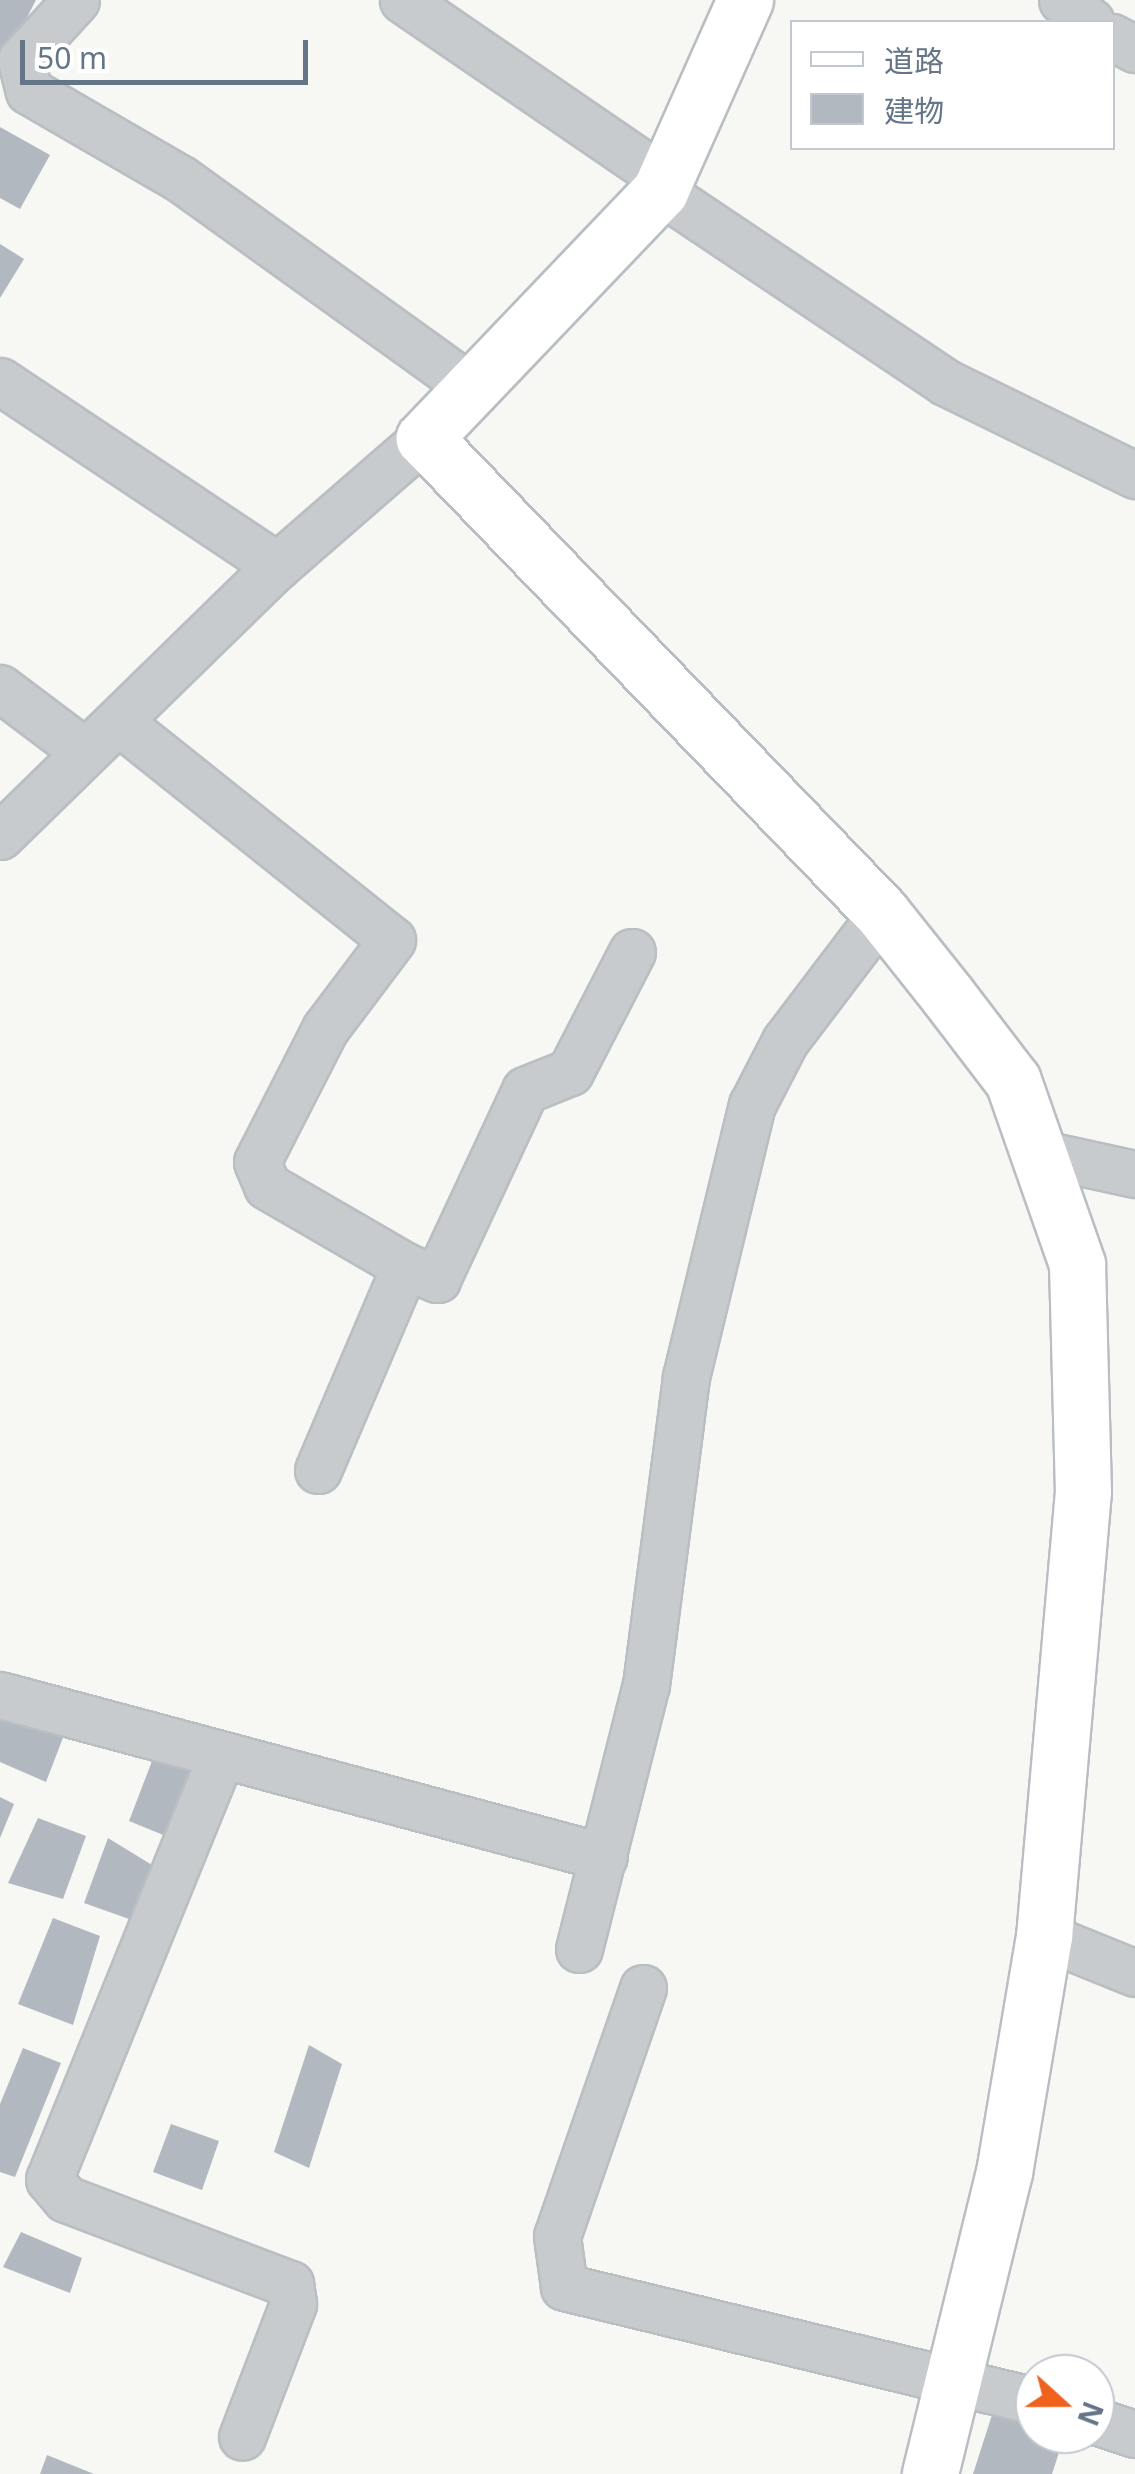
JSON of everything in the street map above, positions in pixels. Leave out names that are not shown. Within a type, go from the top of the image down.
[{"type":"street","points":[[76,0],[34,39],[10,73],[30,91],[181,179],[476,391]]},
{"type":"street","points":[[402,0],[945,382],[1135,475]]},
{"type":"street","points":[[0,836],[277,566],[476,391],[664,186],[745,0]]},
{"type":"street","points":[[1062,0],[1088,20]]},
{"type":"street","points":[[0,380],[277,566]]},
{"type":"street","points":[[424,438],[882,912],[1013,1081],[1043,1154],[1078,1264],[1085,1370],[1044,1936],[961,2376],[930,2474]]},
{"type":"street","points":[[0,688],[85,752]]},
{"type":"street","points":[[120,722],[392,940],[325,1030],[258,1162],[266,1186],[436,1280],[525,1090],[570,1072],[632,952]]},
{"type":"street","points":[[579,1949],[646,1685],[686,1377],[752,1104],[785,1041],[882,912]]},
{"type":"street","points":[[1043,1154],[1135,1174]]},
{"type":"street","points":[[318,1470],[405,1266]]},
{"type":"street","points":[[0,1694],[604,1857]]},
{"type":"street","points":[[221,1756],[49,2180],[66,2199],[290,2284],[293,2304],[242,2437]]},
{"type":"street","points":[[1044,1936],[1135,1972]]},
{"type":"street","points":[[643,1988],[556,2236],[564,2287],[961,2376],[1015,2394]]},
{"type":"building","points":[[0,0],[36,0],[9,52],[0,47]]},
{"type":"building","points":[[0,127],[50,155],[20,209],[0,198]]},
{"type":"building","points":[[0,244],[24,259],[0,298]]},
{"type":"building","points":[[0,1703],[66,1730],[46,1782],[0,1762]]},
{"type":"building","points":[[157,1748],[196,1765],[168,1837],[129,1821]]},
{"type":"building","points":[[0,1797],[14,1804],[0,1838]]},
{"type":"building","points":[[38,1818],[86,1836],[63,1899],[8,1883]]},
{"type":"building","points":[[108,1838],[152,1865],[129,1919],[84,1903]]},
{"type":"building","points":[[53,1918],[100,1936],[73,2025],[18,2004]]},
{"type":"building","points":[[309,2045],[342,2064],[309,2168],[274,2152]]},
{"type":"building","points":[[23,2048],[61,2063],[15,2177],[0,2172],[0,2104]]},
{"type":"building","points":[[171,2124],[219,2141],[202,2190],[153,2172]]},
{"type":"building","points":[[21,2232],[82,2258],[70,2293],[3,2267]]},
{"type":"building","points":[[999,2393],[1015,2398],[1015,2454],[1058,2454],[1052,2474],[973,2474]]},
{"type":"building","points":[[47,2455],[94,2474],[40,2474]]}]
